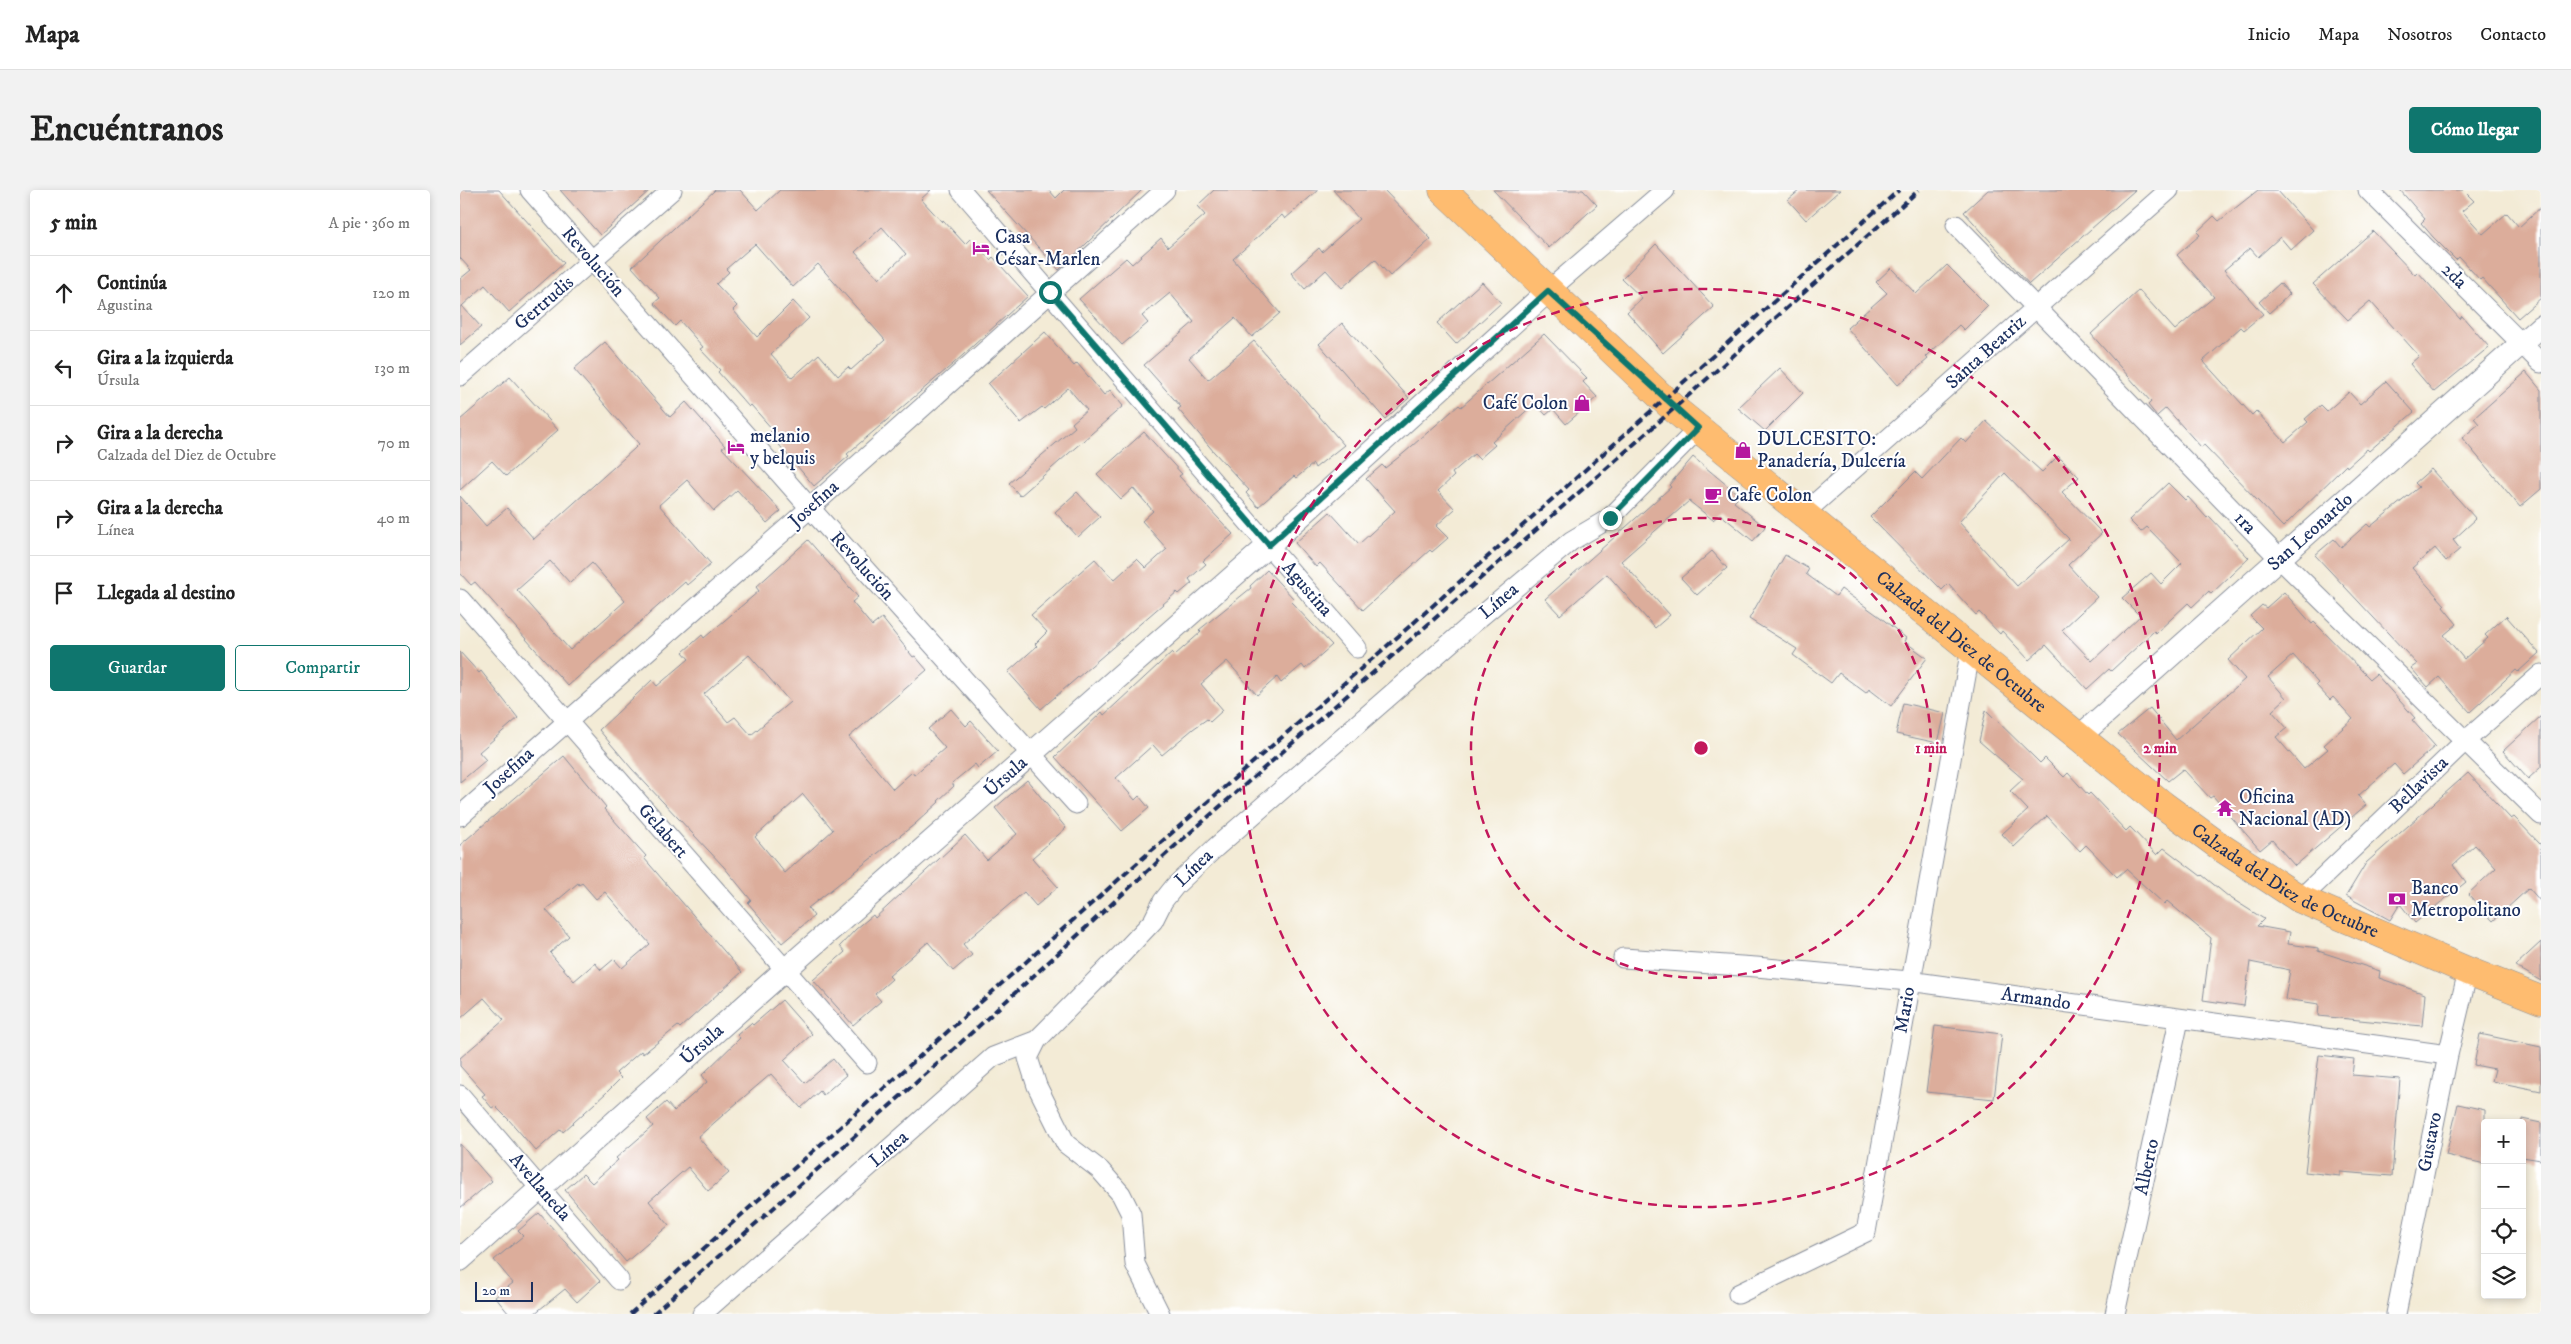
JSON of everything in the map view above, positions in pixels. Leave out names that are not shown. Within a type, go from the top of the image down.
[{"type":"main road","name":"Calzada del Diez de Octubre","points":[[1442,190],[1548,291],[1698,428],[2170,811],[2300,899],[2541,1000]]},
{"type":"street","name":"Revolución","points":[[530,190],[810,508],[1076,804]]},
{"type":"street","name":"Gertrudis","points":[[460,376],[672,190]]},
{"type":"street","name":"Agustina","points":[[961,190],[1357,648]]},
{"type":"street","name":"Josefina","points":[[460,816],[566,720],[810,508],[1165,190]]},
{"type":"street","points":[[1548,291],[1665,190]]},
{"type":"street","name":"Santa Beatriz","points":[[1802,514],[2169,190]]},
{"type":"street","name":"2da","points":[[2368,190],[2541,363]]},
{"type":"street","name":"1ra","points":[[1956,225],[2279,558],[2464,742],[2541,815]]},
{"type":"street","name":"Úrsula","points":[[460,1260],[785,970],[1269,545],[1548,291]]},
{"type":"street","name":"San Leonardo","points":[[2079,737],[2541,326]]},
{"type":"street","name":"Línea","points":[[702,1314],[993,1057],[1037,1040],[1120,957],[1152,921],[1163,901],[1175,886],[1215,848],[1500,600],[1571,541],[1610,518],[1698,428]]},
{"type":"street","name":"Gelabert","points":[[460,599],[867,1063]]},
{"type":"street","name":"Mario","points":[[1738,1294],[1866,1232],[1971,648]]},
{"type":"street","name":"Bellavista","points":[[2300,899],[2464,742],[2541,674]]},
{"type":"street","name":"Armando","points":[[1623,958],[1756,967],[1910,981],[2180,1020],[2448,1055]]},
{"type":"street","name":"Gustavo","points":[[2396,1314],[2448,1055],[2468,971]]},
{"type":"street","name":"Alberto","points":[[2115,1314],[2180,1020]]},
{"type":"street","points":[[1037,1040],[1028,1058],[1038,1086],[1066,1144],[1100,1170],[1121,1194],[1131,1214],[1135,1264],[1160,1314]]},
{"type":"street","name":"Avellaneda","points":[[460,1095],[542,1188],[619,1280]]},
{"type":"building","points":[[460,190],[499,190],[564,263],[509,312],[485,285],[462,306],[481,327],[460,345],[460,279],[471,270],[460,258]]},
{"type":"building","points":[[560,190],[650,190],[600,235]]},
{"type":"building","points":[[715,190],[740,190],[758,210],[780,190],[931,190],[921,199],[942,222],[943,220],[965,244],[971,238],[990,260],[993,257],[1028,296],[953,364],[847,454],[849,456],[814,486],[769,433],[773,430],[751,405],[749,407],[718,372],[720,370],[700,349],[703,347],[680,321],[675,326],[654,303],[660,298],[632,267]],"holes":[[[882,227],[906,254],[879,279],[855,252]],[[755,244],[793,287],[818,264],[885,340],[851,370],[848,367],[838,376],[819,354],[792,378],[771,354],[809,318],[793,301],[757,337],[733,310],[737,306],[716,284],[729,272],[726,269]]]},
{"type":"building","points":[[986,190],[1049,190],[1056,198],[1064,190],[1142,190],[1059,270]]},
{"type":"building","points":[[1214,190],[1318,190],[1285,219],[1282,215],[1233,259],[1280,313],[1252,337],[1235,318],[1189,358],[1208,380],[1254,341],[1344,445],[1315,468],[1313,464],[1296,478],[1294,476],[1258,507],[1246,493],[1249,490],[1214,452],[1178,409],[1181,407],[1144,365],[1194,322],[1170,293],[1142,316],[1148,323],[1122,345],[1079,299],[1126,258],[1132,264],[1161,238],[1168,247],[1205,215],[1197,206]]},
{"type":"building","points":[[1333,190],[1384,190],[1431,239],[1390,276],[1375,259],[1342,288],[1326,270],[1305,289],[1291,273],[1319,248],[1322,252],[1359,219]]},
{"type":"building","points":[[1493,190],[1583,190],[1597,205],[1549,248]]},
{"type":"building","points":[[1800,190],[1840,190],[1806,220],[1788,200]]},
{"type":"building","points":[[1988,190],[2135,190],[2029,284],[1964,212]]},
{"type":"building","points":[[2258,190],[2277,190],[2313,230],[2291,250],[2280,237],[2258,257],[2250,248],[2224,270],[2263,314],[2244,330],[2241,327],[2203,361],[2252,415],[2256,411],[2285,442],[2308,422],[2305,419],[2321,405],[2327,411],[2349,392],[2360,404],[2386,381],[2414,412],[2369,451],[2367,449],[2347,467],[2346,465],[2283,527],[2204,445],[2201,447],[2166,408],[2157,416],[2148,405],[2151,402],[2091,334],[2139,290],[2175,330],[2214,297],[2177,255],[2200,235],[2197,232],[2214,216],[2219,221]]},
{"type":"building","points":[[2400,190],[2463,190],[2474,201],[2462,211],[2483,234],[2507,213],[2519,227],[2541,207],[2541,298],[2518,318],[2482,278],[2480,280],[2459,257],[2456,260],[2433,237],[2421,223],[2425,219]]},
{"type":"building","points":[[2373,231],[2415,275],[2418,272],[2460,319],[2462,316],[2489,347],[2434,392],[2410,364],[2419,356],[2370,301],[2348,320],[2313,284]]},
{"type":"building","points":[[1656,244],[1714,307],[1663,353],[1627,312],[1642,298],[1622,279]]},
{"type":"building","points":[[1947,265],[1988,306],[1964,330],[1959,325],[1926,357],[1928,359],[1898,385],[1847,328],[1887,293],[1876,282],[1891,268],[1916,294]]},
{"type":"building","points":[[1482,282],[1501,303],[1456,344],[1437,323]]},
{"type":"building","points":[[2280,283],[2290,294],[2269,313],[2259,302]]},
{"type":"building","points":[[1342,323],[1409,398],[1385,419],[1319,344]]},
{"type":"building","points":[[1045,332],[1074,366],[1077,363],[1104,395],[1110,390],[1123,406],[1020,496],[1009,483],[1075,427],[1072,423],[1087,410],[1068,388],[1044,409],[1042,407],[1021,423],[988,384]]},
{"type":"building","points":[[1544,334],[1587,378],[1583,382],[1597,397],[1566,424],[1553,409],[1546,415],[1535,403],[1492,442],[1495,445],[1479,459],[1474,454],[1452,473],[1454,476],[1438,491],[1455,509],[1436,526],[1448,538],[1432,552],[1430,550],[1363,610],[1320,563],[1316,567],[1295,543],[1330,512],[1359,544],[1395,511],[1366,479],[1382,465],[1385,468],[1404,453],[1459,405],[1461,407]]},
{"type":"building","points":[[605,342],[670,417],[686,402],[725,446],[722,448],[781,511],[767,523],[737,490],[714,511],[687,480],[659,505],[711,564],[687,585],[685,582],[568,686],[475,582],[471,585],[460,573],[460,496],[486,526],[507,508],[534,539],[639,444],[574,369]],"holes":[[[550,561],[570,583],[592,563],[625,601],[570,650],[517,590]]]},
{"type":"building","points":[[1780,368],[1803,393],[1765,431],[1738,408]]},
{"type":"building","points":[[2526,372],[2541,390],[2541,489],[2520,507],[2462,438],[2479,424],[2474,418]]},
{"type":"building","points":[[510,377],[558,430],[506,476],[492,461],[460,490],[460,420]]},
{"type":"building","points":[[1986,421],[2042,472],[2058,456],[2079,477],[2062,492],[2102,533],[2068,565],[2097,597],[2062,630],[2092,661],[2140,616],[2122,598],[2151,573],[2161,584],[2182,563],[2147,527],[2141,532],[2129,520],[2168,483],[2185,500],[2188,497],[2207,518],[2209,516],[2249,558],[2211,594],[2209,591],[2192,607],[2188,603],[2156,633],[2154,631],[2111,671],[2109,669],[2087,689],[2046,645],[2029,660],[2002,631],[2000,634],[1979,612],[1976,615],[1948,584],[1942,590],[1870,517],[1915,472],[1922,479],[1961,438],[1966,443]],"holes":[[[2005,473],[2069,539],[2017,586],[1959,522]]]},
{"type":"building","points":[[1144,432],[1182,474],[1179,476],[1233,534],[1203,561],[1206,564],[1189,579],[1192,583],[1179,594],[1177,592],[1041,709],[1008,672],[1037,646],[1035,644],[1047,632],[1031,615],[1095,559],[1114,580],[1137,559],[1146,568],[1167,549],[1142,521],[1153,511],[1133,488],[1121,499],[1097,474]]},
{"type":"building","points":[[1693,457],[1740,496],[1734,502],[1765,527],[1753,541],[1720,514],[1713,520],[1689,501],[1621,561],[1670,615],[1655,628],[1607,574],[1560,615],[1545,599],[1671,487],[1669,485]]},
{"type":"building","points":[[2431,469],[2476,519],[2453,540],[2460,549],[2446,561],[2435,548],[2412,568],[2445,605],[2443,607],[2457,624],[2444,635],[2464,659],[2488,638],[2485,635],[2506,616],[2539,653],[2518,672],[2516,670],[2470,712],[2439,677],[2428,687],[2411,668],[2417,664],[2315,555],[2334,539],[2341,547],[2367,524],[2370,527],[2419,487],[2415,483]]},
{"type":"building","points":[[1077,492],[1100,517],[1078,537],[1055,512]]},
{"type":"building","points":[[808,540],[858,597],[852,602],[872,626],[882,618],[913,657],[915,656],[927,670],[849,737],[893,789],[912,772],[914,775],[945,748],[928,729],[951,709],[966,726],[971,721],[998,751],[978,768],[975,764],[952,783],[954,786],[915,824],[808,908],[814,916],[782,943],[748,903],[751,900],[724,867],[632,769],[599,730],[652,680],[657,686],[689,659],[683,652],[702,635],[704,638],[759,591],[756,587]],"holes":[[[749,655],[790,702],[751,735],[735,717],[728,722],[704,694]],[[803,794],[833,830],[785,873],[755,837]]]},
{"type":"building","points":[[1712,551],[1727,568],[1697,595],[1681,578]]},
{"type":"building","points":[[1785,555],[1809,569],[1806,574],[1836,596],[1841,589],[1880,617],[1906,638],[1904,641],[1927,658],[1891,706],[1869,689],[1866,693],[1839,673],[1831,683],[1793,655],[1797,649],[1749,619]]},
{"type":"building","points":[[1267,570],[1294,599],[1291,602],[1332,645],[1305,669],[1302,665],[1281,683],[1277,677],[1257,695],[1227,661],[1201,684],[1223,710],[1210,722],[1207,719],[1193,729],[1162,755],[1153,745],[1116,778],[1135,800],[1139,796],[1149,808],[1122,831],[1055,757],[1102,712],[1104,715],[1172,652],[1175,655],[1201,632],[1199,630],[1251,588],[1250,586]]},
{"type":"building","points":[[2284,592],[2312,624],[2314,622],[2370,679],[2376,674],[2415,718],[2412,720],[2435,746],[2403,774],[2394,764],[2358,796],[2366,805],[2295,866],[2272,840],[2260,850],[2213,796],[2210,798],[2183,769],[2168,781],[2118,734],[2150,708],[2176,740],[2245,679],[2228,660],[2262,628],[2250,616],[2262,605],[2266,608]],"holes":[[[2293,655],[2318,683],[2316,685],[2330,700],[2333,697],[2353,719],[2324,745],[2328,749],[2304,769],[2276,737],[2287,728],[2272,711],[2286,698],[2268,677]]]},
{"type":"building","points":[[460,652],[479,673],[481,671],[518,718],[479,752],[486,760],[460,782]]},
{"type":"building","points":[[1903,703],[1945,713],[1938,743],[1896,734]]},
{"type":"building","points":[[1986,710],[2040,763],[2045,758],[2064,777],[2068,773],[2126,831],[2130,827],[2157,855],[2164,848],[2229,897],[2264,919],[2257,926],[2290,932],[2288,944],[2318,948],[2318,951],[2380,971],[2379,978],[2425,994],[2422,1026],[2318,1016],[2319,1004],[2285,999],[2290,970],[2250,962],[2244,1006],[2203,1000],[2211,938],[2167,901],[2164,904],[2126,869],[2117,877],[2086,845],[2080,851],[2047,816],[2014,847],[2002,834],[2028,810],[2010,791],[2023,779],[1979,741]]},
{"type":"building","points":[[2541,716],[2541,767],[2528,779],[2503,751]]},
{"type":"building","points":[[564,756],[606,807],[604,809],[646,856],[644,858],[742,972],[680,1028],[678,1026],[643,1054],[641,1051],[616,1073],[621,1078],[606,1093],[563,1132],[561,1129],[536,1151],[495,1106],[492,1108],[482,1096],[485,1094],[460,1066],[460,1058],[504,1020],[484,998],[460,1019],[460,845]],"holes":[[[578,883],[579,885],[582,883],[596,899],[605,892],[650,944],[622,968],[614,959],[601,970],[595,963],[574,981],[550,953],[569,936],[546,910]]]},
{"type":"building","points":[[2468,773],[2511,819],[2514,817],[2541,845],[2541,902],[2529,888],[2493,921],[2468,894],[2496,868],[2475,845],[2453,865],[2466,882],[2415,923],[2400,904],[2390,920],[2346,896],[2366,863]]},
{"type":"building","points":[[1027,780],[1066,828],[1032,858],[1058,887],[1036,906],[1024,892],[963,944],[972,955],[953,971],[928,942],[889,976],[892,979],[875,994],[881,1001],[853,1025],[813,980],[845,952],[840,946],[856,929],[873,915],[875,918],[965,835],[987,860],[1017,834],[995,808]]},
{"type":"building","points":[[2541,942],[2541,981],[2515,966]]},
{"type":"building","points":[[782,1000],[812,1034],[784,1060],[805,1083],[833,1059],[846,1075],[823,1095],[820,1091],[801,1108],[771,1074],[731,1108],[698,1137],[729,1173],[708,1191],[688,1167],[649,1201],[669,1225],[626,1262],[565,1190],[583,1174],[592,1183],[618,1160],[616,1158],[653,1126],[647,1119],[666,1102],[674,1111],[707,1082],[702,1075],[740,1038],[737,1035],[751,1023],[753,1025]]},
{"type":"building","points":[[1935,1026],[2002,1034],[1994,1099],[1926,1092]]},
{"type":"building","points":[[2480,1034],[2541,1047],[2541,1091],[2492,1081],[2495,1069],[2474,1065]]},
{"type":"building","points":[[2319,1055],[2354,1059],[2352,1075],[2400,1079],[2392,1176],[2340,1172],[2340,1176],[2305,1172]]},
{"type":"building","points":[[2458,1104],[2485,1110],[2485,1119],[2481,1119],[2481,1163],[2446,1155]]},
{"type":"building","points":[[2526,1120],[2541,1123],[2541,1160],[2526,1158]]},
{"type":"building","points":[[460,1144],[492,1181],[460,1208]]},
{"type":"building","points":[[539,1213],[600,1281],[577,1302],[565,1289],[534,1314],[509,1314],[495,1297],[513,1283],[494,1260],[523,1236],[518,1231]]},
{"type":"railway","points":[[630,1314],[1144,857],[1410,626],[1899,190]]},
{"type":"railway","points":[[653,1314],[944,1058],[1175,846],[1633,445],[1919,190]]},
{"type":"place","name":"Casa César-Marlen","points":[[981,248]]},
{"type":"place","name":"Café Colon","points":[[1582,403]]},
{"type":"place","name":"melanio y belquis","points":[[736,447]]},
{"type":"place","name":"DULCESITO: Panadería, Dulcería","points":[[1743,450]]},
{"type":"place","name":"Cafe Colon","points":[[1713,495]]},
{"type":"place","name":"Oficina Nacional (AD)","points":[[2225,808]]},
{"type":"place","name":"Banco Metropolitano","points":[[2397,899]]},
{"type":"route","points":[[1050,292],[1269,545],[1548,291],[1673,408],[1698,428],[1610,518]]}]
